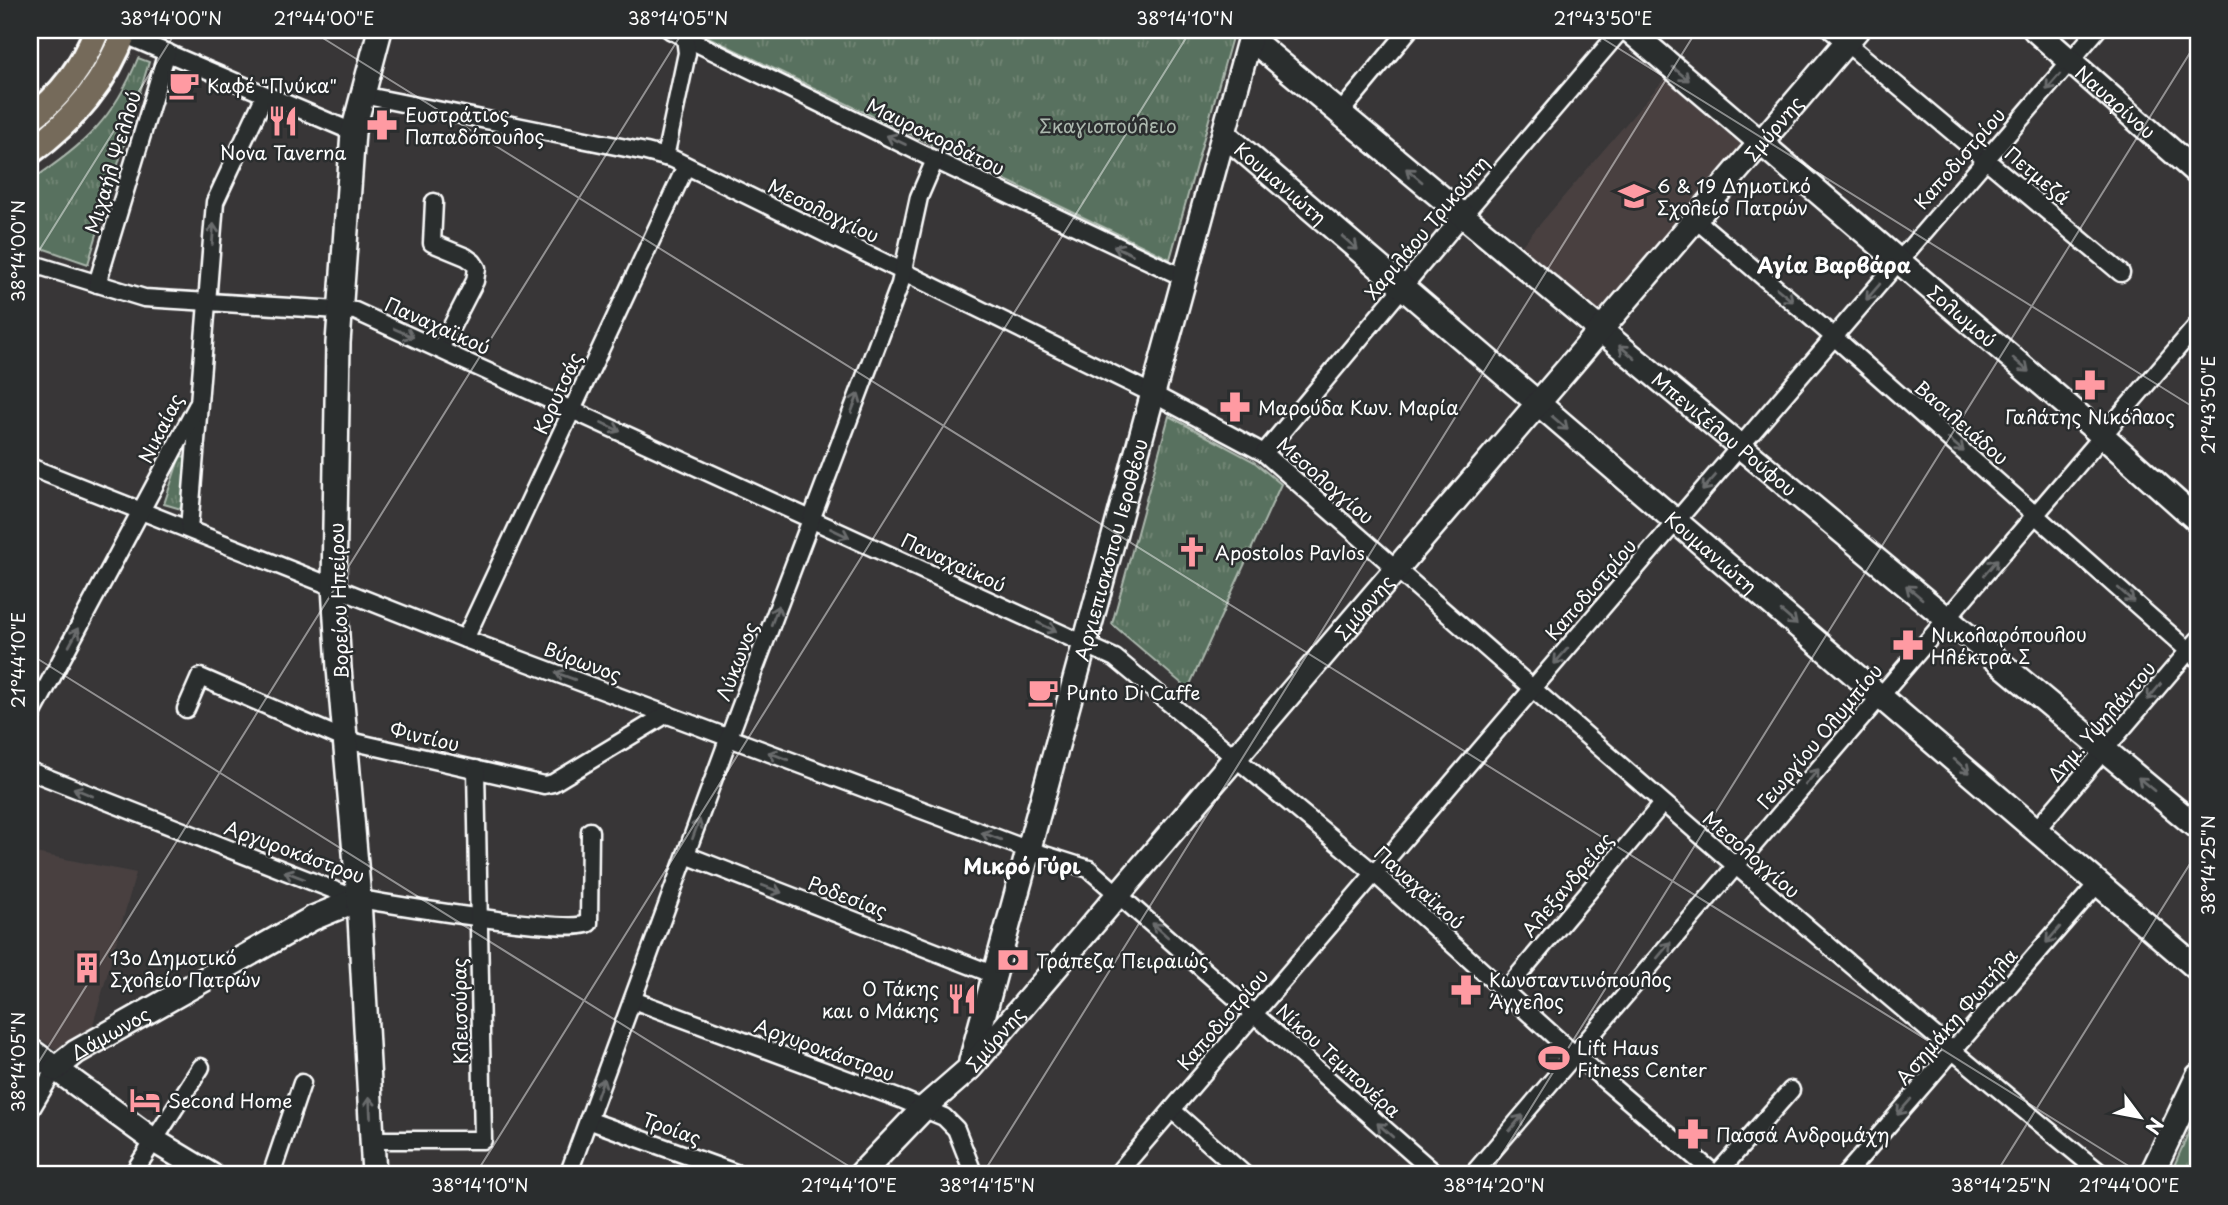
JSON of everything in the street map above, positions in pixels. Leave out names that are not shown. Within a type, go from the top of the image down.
[{"type":"main road","points":[[30,119],[49,104],[72,78],[97,30]]},
{"type":"main road","name":"Βορείου Ηπείρου","points":[[374,1175],[359,898],[334,586],[340,309],[353,132],[380,30]]},
{"type":"main road","name":"Σολωμού","points":[[1629,30],[2103,436],[2198,521]]},
{"type":"main road","name":"Ναυαρίνου","points":[[2035,30],[2198,174]]},
{"type":"main road","points":[[30,152],[57,131],[90,97],[124,32]]},
{"type":"main road","name":"Μπενιζέλου Ρούφου","points":[[1251,34],[1340,113],[2198,828]]},
{"type":"main road","name":"Αρχιεπισκόπου Ιεροθέου","points":[[970,1068],[1251,34]]},
{"type":"main road","name":"Σμύρνης","points":[[860,1175],[924,1108],[970,1068],[1761,142],[1845,34]]},
{"type":"main road","name":"Κουμανιώτη","points":[[1224,134],[2198,970]]},
{"type":"main road","name":"Δάμωνος","points":[[55,1069],[76,1052],[289,932],[359,898]]},
{"type":"main road","points":[[30,1050],[197,1172]]},
{"type":"main road","points":[[2151,1175],[2198,1076]]},
{"type":"street","points":[[1340,113],[1409,30]]},
{"type":"street","name":"Χαριλάου Τρικούπη","points":[[1264,453],[1621,30]]},
{"type":"street","name":"Καποδιστρίου","points":[[1116,1175],[2097,30]]},
{"type":"street","points":[[124,32],[353,132]]},
{"type":"street","points":[[665,156],[688,53],[681,32]]},
{"type":"street","name":"Μαυροκορδάτου","points":[[681,32],[935,160],[1185,278]]},
{"type":"street","name":"Πετμεζά","points":[[1845,34],[1986,159],[2121,273]]},
{"type":"street","name":"Μιχαήλ Ψελλού","points":[[97,284],[167,52]]},
{"type":"street","name":"Νικαίας","points":[[30,718],[200,400],[215,202],[265,94]]},
{"type":"street","name":"Μεσολογγίου","points":[[362,95],[665,156],[1153,394],[1264,453],[1735,867],[1952,1052],[2103,1175]]},
{"type":"street","name":"Λύκωνος","points":[[568,1175],[904,272],[919,197],[935,160]]},
{"type":"street","name":"Κορυτσάς","points":[[465,639],[686,166]]},
{"type":"street","points":[[434,202],[432,243],[470,260],[476,265],[477,272],[472,288],[440,349]]},
{"type":"street","name":"Βασιλειάδου","points":[[1695,219],[1834,337],[2035,515],[2195,650]]},
{"type":"street","name":"Παναχαϊκού","points":[[30,263],[144,298],[340,309],[362,314],[1115,658],[1374,873],[1575,1055],[1716,1175]]},
{"type":"street","name":"Γεωργίου Ολυμπίου","points":[[1472,1175],[2198,324]]},
{"type":"street","points":[[189,529],[200,400]]},
{"type":"street","name":"Βύρωνος","points":[[30,467],[465,639],[1029,850],[1088,869],[1119,894]]},
{"type":"street","name":"Δημ. Υψηλάντου","points":[[2035,830],[2195,650]]},
{"type":"street","name":"Φιντίου","points":[[186,709],[200,677],[346,740],[544,785],[553,783],[667,715]]},
{"type":"street","name":"Κλεισούρας","points":[[372,1140],[483,1140],[476,769]]},
{"type":"street","name":"Αργυροκάστρου","points":[[30,771],[359,898],[572,927],[582,927],[589,923],[590,831]]},
{"type":"street","name":"Αλεξανδρείας","points":[[1505,991],[1662,804]]},
{"type":"street","name":"Ροδεσίας","points":[[686,855],[995,975]]},
{"type":"street","name":"Ασημάκη Φωτήλα","points":[[1845,1175],[2098,883]]},
{"type":"street","name":"Νίκου Τεμπονέρα","points":[[1119,894],[1437,1175]]},
{"type":"street","name":"Αργυροκάστρου","points":[[633,1000],[944,1117],[956,1129],[974,1175]]},
{"type":"street","points":[[132,1175],[201,1067]]},
{"type":"street","name":"Δάμωνος","points":[[30,1111],[55,1069]]},
{"type":"street","points":[[271,1175],[302,1083]]},
{"type":"street","points":[[1716,1175],[1791,1090]]},
{"type":"street","points":[[1172,1110],[1245,1175]]},
{"type":"street","name":"Τροίας","points":[[588,1120],[741,1175]]},
{"type":"shaded area","name":"6 & 19 Δημοτικό Σχολείο Πατρών","points":[[1667,76],[1749,142],[1598,321],[1517,251]]},
{"type":"shaded area","points":[[30,852],[136,873],[92,1028],[63,1054],[30,1032]]},
{"type":"green space","name":"Σκαγιοπούλειο","points":[[705,30],[1234,30],[1170,259],[704,35]]},
{"type":"green space","points":[[138,58],[149,62],[88,264],[30,244],[30,181],[66,156],[95,129],[118,98]]},
{"type":"green space","points":[[1169,416],[1253,461],[1281,484],[1188,689],[1112,624]]},
{"type":"green space","points":[[180,456],[187,457],[181,509],[164,504]]},
{"type":"green space","points":[[2198,1111],[2198,1155],[2188,1175],[2170,1175]]},
{"type":"place","name":"Καφέ \"Πνύκα\"","points":[[184,85]]},
{"type":"place","name":"Nova Taverna","points":[[283,121]]},
{"type":"place","name":"Ευστράτιος Παπαδόπουλος","points":[[382,125]]},
{"type":"place","name":"6 & 19 Δημοτικό Σχολείο Πατρών","points":[[1634,196]]},
{"type":"place","name":"Γαλάτης Νικόλαος","points":[[2090,385]]},
{"type":"place","name":"Μαρούδα Κων. Μαρία","points":[[1235,407]]},
{"type":"place","name":"Apostolos Pavlos","points":[[1192,552]]},
{"type":"place","name":"Νικολαρόπουλου Ηλέκτρα Σ","points":[[1908,645]]},
{"type":"place","name":"Punto Di Caffe","points":[[1043,692]]},
{"type":"place","name":"Τράπεζα Πειραιώς","points":[[1013,960]]},
{"type":"place","name":"13ο Δημοτικό Σχολείο Πατρών","points":[[87,968]]},
{"type":"place","name":"Κωνσταντινόπουλος Άγγελος","points":[[1466,990]]},
{"type":"place","name":"Ο Τάκης και ο Μάκης","points":[[962,999]]},
{"type":"place","name":"Lift Haus Fitness Center","points":[[1554,1058]]},
{"type":"place","name":"Second Home","points":[[145,1100]]},
{"type":"place","name":"Πασσά Ανδρομάχη","points":[[1693,1134]]},
{"type":"district","name":"Αγία Βαρβάρα","points":[[1834,264]]},
{"type":"district","name":"Μικρό Γύρι","points":[[1022,865]]}]
